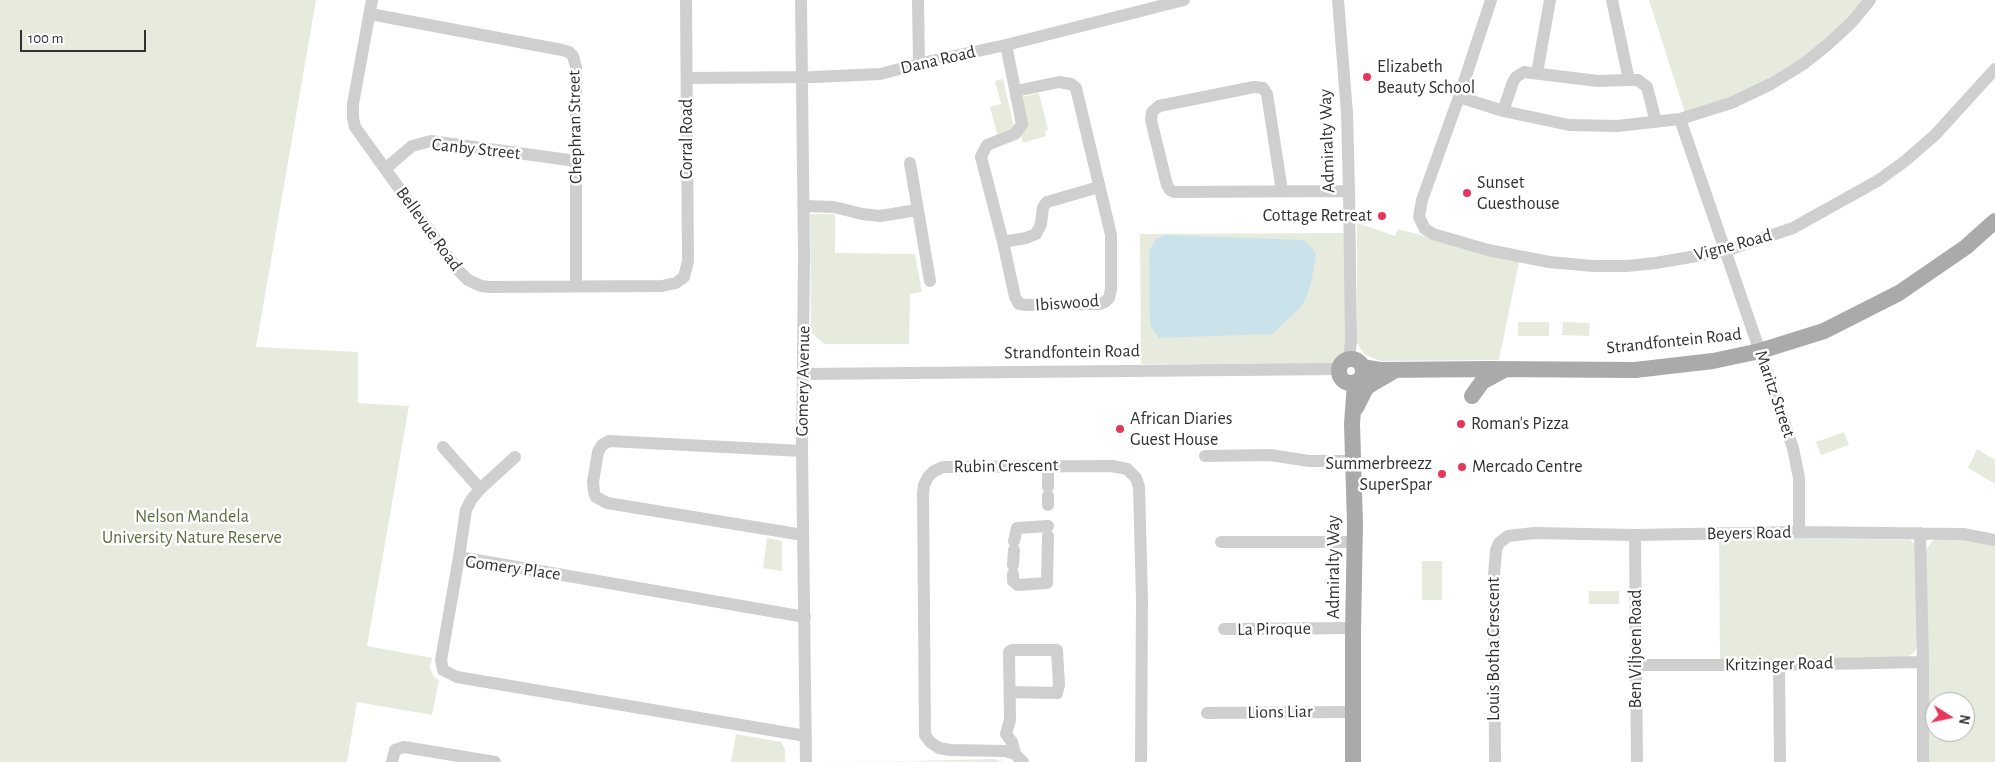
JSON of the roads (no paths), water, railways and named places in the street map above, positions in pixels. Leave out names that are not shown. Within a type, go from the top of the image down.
[{"type":"main road","name":"Strandfontein Road","points":[[1353,371],[1635,370],[1713,361],[1760,351],[1824,330],[1899,293],[1966,247],[1995,221]]},
{"type":"main road","points":[[1472,396],[1482,382],[1509,369]]},
{"type":"main road","points":[[1352,424],[1360,398],[1366,388],[1388,370]]},
{"type":"main road","name":"Admiralty Way","points":[[1350,461],[1353,371]]},
{"type":"main road","name":"Admiralty Way","points":[[1353,371],[1350,461],[1353,762]]},
{"type":"street","name":"Bellevue Road","points":[[372,0],[353,104],[353,118],[360,135],[457,269],[468,280],[481,286],[490,287],[662,286],[676,283],[684,277]]},
{"type":"street","name":"Corral Road","points":[[684,277],[688,261],[686,0]]},
{"type":"street","name":"Gomery Avenue","points":[[801,0],[804,374],[802,451],[806,762]]},
{"type":"street","points":[[918,0],[919,64]]},
{"type":"street","name":"Dana Road","points":[[687,78],[880,74],[1006,45],[1184,0]]},
{"type":"street","name":"Admiralty Way","points":[[1338,0],[1347,113],[1353,371]]},
{"type":"street","points":[[1491,0],[1460,97],[1503,111],[1584,127],[1656,122],[1680,118],[1752,95],[1802,65],[1832,41],[1852,22],[1870,0]]},
{"type":"street","points":[[1537,74],[1550,0]]},
{"type":"street","points":[[1612,0],[1629,80]]},
{"type":"street","name":"Chephran Street","points":[[370,14],[569,52],[573,56],[576,67],[576,286]]},
{"type":"street","name":"Ibiswood","points":[[1006,45],[1016,92],[1022,119],[1021,128],[1015,134],[986,145],[981,157],[1003,242],[1014,297],[1019,304],[1027,305],[1099,304],[1105,302],[1109,298],[1111,289],[1109,226],[1077,91],[1074,86],[1059,82],[1016,92]]},
{"type":"street","name":"Vigne Road","points":[[1460,97],[1422,200],[1419,216],[1428,232],[1488,250],[1539,260],[1593,266],[1646,264],[1725,251],[1793,228],[1879,180],[1906,161],[1935,136],[1995,69]]},
{"type":"street","points":[[1503,111],[1507,96],[1516,77],[1524,72],[1598,81],[1638,80],[1647,87],[1656,122]]},
{"type":"street","points":[[1282,191],[1267,94],[1263,88],[1254,87],[1159,106],[1152,112],[1151,120],[1170,190],[1180,193],[1349,191]]},
{"type":"street","name":"Maritz Street","points":[[1680,118],[1797,462],[1799,532]]},
{"type":"street","name":"Canby Street","points":[[385,169],[412,146],[431,141],[576,161]]},
{"type":"street","points":[[910,163],[930,281]]},
{"type":"street","points":[[1003,242],[1026,238],[1036,234],[1041,224],[1043,207],[1047,202],[1099,187]]},
{"type":"street","points":[[803,206],[834,207],[880,216],[917,210]]},
{"type":"street","name":"Strandfontein Road","points":[[804,374],[1353,371]]},
{"type":"street","points":[[802,451],[609,441],[602,445],[598,452],[593,482],[596,497],[607,503],[803,535]]},
{"type":"street","points":[[444,447],[480,489]]},
{"type":"street","points":[[1205,456],[1270,455],[1309,461],[1350,461]]},
{"type":"street","points":[[459,557],[466,510],[470,500],[515,457]]},
{"type":"street","points":[[1048,466],[1048,513],[1047,583],[1018,585],[1013,581],[1014,545],[1017,528],[1048,513]]},
{"type":"street","name":"Rubin Crescent","points":[[1019,758],[997,751],[944,749],[935,746],[925,735],[923,494],[924,485],[928,477],[934,471],[943,467],[1120,466],[1133,474],[1140,487],[1142,599],[1141,762]]},
{"type":"street","name":"Beyers Road","points":[[1504,538],[1520,533],[1635,535],[1799,532],[1963,534],[1995,540]]},
{"type":"street","points":[[1920,534],[1924,762]]},
{"type":"street","name":"Ben Viljoen Road","points":[[1635,535],[1636,762]]},
{"type":"street","name":"Louis Botha Crescent","points":[[1495,762],[1494,576],[1496,550],[1504,538]]},
{"type":"street","points":[[1221,542],[1350,542]]},
{"type":"street","name":"Gomery Place","points":[[805,616],[459,557],[441,660],[443,670],[450,674],[806,736]]},
{"type":"street","name":"La Piroque","points":[[1224,629],[1352,629]]},
{"type":"street","points":[[1010,692],[1057,693],[1059,685],[1056,650],[1010,651],[1010,692],[1010,724],[1006,734],[1019,758]]},
{"type":"street","name":"Kritzinger Road","points":[[1636,665],[1923,662]]},
{"type":"street","points":[[1779,665],[1780,762]]},
{"type":"street","name":"Lions Liar","points":[[1207,713],[1353,712]]},
{"type":"street","points":[[392,762],[395,750],[404,747],[464,759],[495,762]]},
{"type":"water","points":[[1165,235],[1303,240],[1316,254],[1312,279],[1306,298],[1301,307],[1272,334],[1159,338],[1150,325],[1149,251],[1156,239]]},
{"type":"place","name":"Elizabeth Beauty School","points":[[1367,77]]},
{"type":"place","name":"Sunset Guesthouse","points":[[1467,193]]},
{"type":"place","name":"Cottage Retreat","points":[[1382,216]]},
{"type":"place","name":"Roman's Pizza","points":[[1461,424]]},
{"type":"place","name":"African Diaries Guest House","points":[[1120,429]]},
{"type":"place","name":"Mercado Centre","points":[[1462,467]]},
{"type":"place","name":"Summerbreezz SuperSpar","points":[[1442,474]]},
{"type":"park label","name":"Nelson Mandela University Nature Reserve","points":[[192,527]]}]
